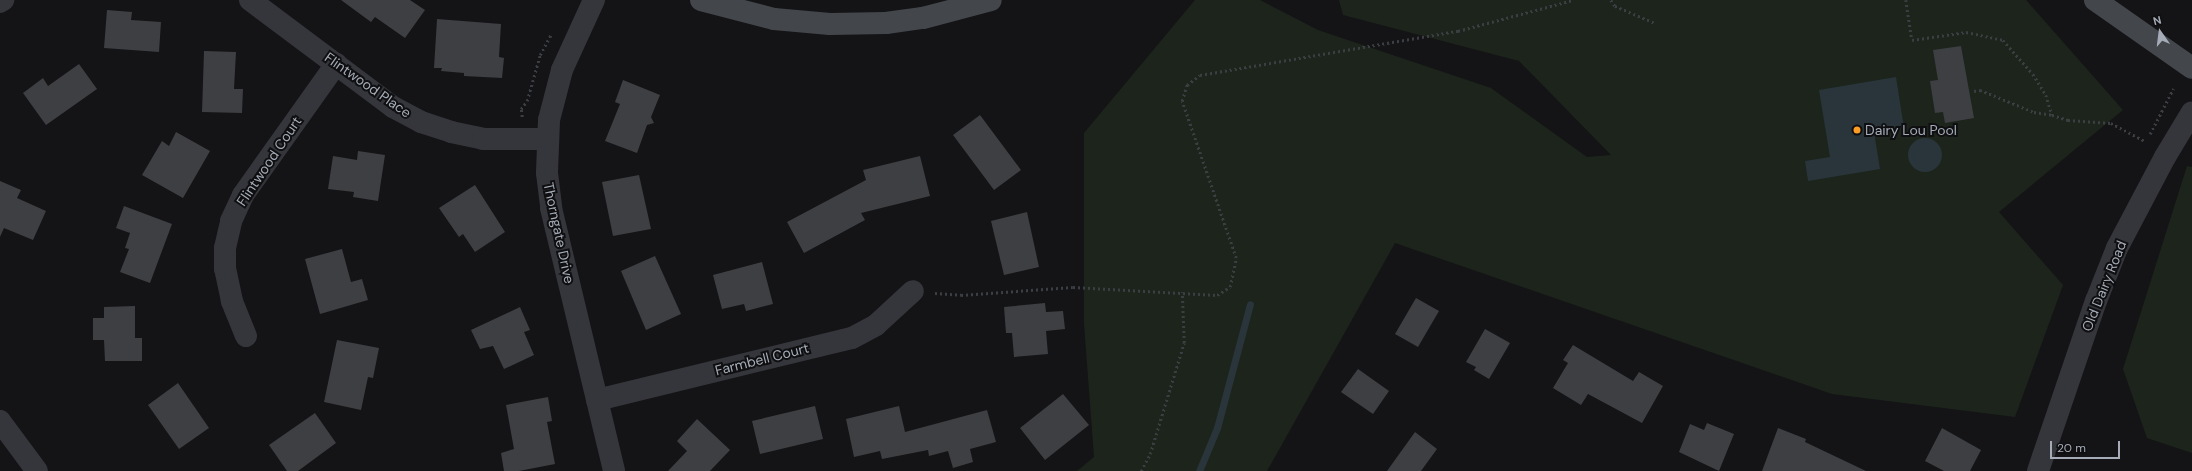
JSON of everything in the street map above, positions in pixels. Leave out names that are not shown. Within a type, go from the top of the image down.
[{"type":"main road","points":[[701,0],[774,19],[830,24],[886,23],[923,18],[990,0]]},
{"type":"main road","points":[[2095,0],[2192,68]]},
{"type":"street","name":"Flintwood Place","points":[[250,0],[393,107],[421,122],[451,132],[483,139],[547,139]]},
{"type":"street","name":"Thorngate Drive","points":[[594,0],[562,70],[547,139],[551,208],[614,471]]},
{"type":"street","name":"Flintwood Court","points":[[246,336],[232,301],[225,269],[225,248],[231,221],[242,195],[336,64]]},
{"type":"street","name":"Old Dairy Road","points":[[2038,471],[2096,301],[2117,248],[2165,156],[2192,112]]},
{"type":"street","name":"Farmbell Court","points":[[597,400],[852,338],[876,325],[913,291]]},
{"type":"street","points":[[0,421],[37,471]]},
{"type":"path","points":[[913,291],[961,295],[1073,286],[1218,295],[1230,287],[1236,258],[1182,101],[1187,85],[1200,75],[1458,31],[1572,0]]},
{"type":"path","points":[[1611,0],[1615,6],[1655,23]]},
{"type":"path","points":[[1906,0],[1912,40],[1966,32],[2003,40],[2033,74],[2046,95],[2052,115]]},
{"type":"path","points":[[1974,91],[1980,90],[2034,112],[2052,115],[2068,120],[2112,123],[2145,143],[2173,89]]},
{"type":"path","points":[[1141,471],[1150,454],[1184,343],[1182,292]]},
{"type":"shaded area","points":[[1195,0],[1260,0],[1318,30],[1491,88],[1587,157],[1611,155],[1519,61],[1343,15],[1339,0],[2026,0],[2123,110],[1999,212],[2063,285],[2015,417],[1832,394],[1395,243],[1267,471],[1077,471],[1094,457],[1084,324],[1084,133]]},
{"type":"shaded area","name":"Dairy Lou Pool","points":[[1896,77],[1904,128],[1874,132],[1880,169],[1808,181],[1805,161],[1830,157],[1819,90]]},
{"type":"shaded area","name":"Dairy Lou Pool","points":[[1922,138],[1928,138],[1932,139],[1939,145],[1942,155],[1941,162],[1935,169],[1928,172],[1922,172],[1918,171],[1911,165],[1908,158],[1908,152],[1909,148],[1915,141]]},
{"type":"shaded area","points":[[2187,166],[2192,167],[2192,453],[2147,438],[2123,369]]},
{"type":"building","points":[[341,0],[410,0],[425,10],[405,38],[375,17],[371,22]]},
{"type":"building","points":[[107,10],[132,12],[131,20],[161,22],[159,52],[104,48]]},
{"type":"building","points":[[437,19],[501,24],[499,57],[504,58],[502,78],[464,76],[464,73],[441,71],[442,68],[434,68]]},
{"type":"building","points":[[1961,46],[1974,118],[1945,123],[1943,112],[1935,113],[1930,81],[1938,80],[1933,50]]},
{"type":"building","points":[[204,51],[236,52],[234,89],[243,89],[242,113],[202,112]]},
{"type":"building","points":[[79,64],[97,89],[46,125],[23,93],[43,78],[48,86]]},
{"type":"building","points":[[623,80],[660,95],[651,117],[654,123],[647,125],[637,153],[605,141],[620,104],[615,102]]},
{"type":"building","points":[[980,115],[1021,170],[994,190],[953,135]]},
{"type":"building","points":[[176,132],[210,151],[183,198],[142,175],[162,141],[169,146]]},
{"type":"building","points":[[358,151],[385,155],[378,201],[353,197],[354,192],[328,189],[333,156],[357,160]]},
{"type":"building","points":[[920,156],[930,196],[861,213],[865,220],[804,253],[787,222],[866,180],[863,170]]},
{"type":"building","points":[[639,175],[651,229],[613,236],[602,182]]},
{"type":"building","points":[[0,181],[21,190],[17,198],[46,211],[33,240],[4,228],[0,237]]},
{"type":"building","points":[[475,185],[505,232],[475,252],[463,234],[459,237],[439,208]]},
{"type":"building","points":[[124,206],[172,224],[150,283],[120,272],[129,249],[125,248],[130,233],[116,228]]},
{"type":"building","points":[[1027,212],[1039,267],[1004,275],[991,221]]},
{"type":"building","points":[[342,249],[351,282],[362,279],[368,300],[320,314],[305,259]]},
{"type":"building","points":[[655,256],[681,314],[646,330],[621,271]]},
{"type":"building","points":[[762,262],[773,304],[746,311],[744,304],[722,309],[713,275]]},
{"type":"building","points":[[1416,298],[1439,311],[1418,347],[1395,334]]},
{"type":"building","points":[[1045,303],[1046,312],[1063,311],[1065,329],[1046,331],[1048,354],[1014,357],[1012,333],[1006,333],[1004,307]]},
{"type":"building","points":[[135,306],[135,338],[142,338],[142,361],[105,361],[104,340],[93,340],[93,318],[104,318],[104,307]]},
{"type":"building","points":[[520,307],[530,330],[524,332],[534,355],[504,369],[493,346],[480,349],[471,330]]},
{"type":"building","points":[[1485,329],[1510,343],[1489,379],[1474,370],[1476,367],[1466,362]]},
{"type":"building","points":[[337,340],[379,348],[373,378],[368,377],[361,410],[324,402]]},
{"type":"building","points":[[1573,345],[1633,381],[1639,372],[1663,386],[1642,423],[1588,394],[1581,405],[1553,388],[1568,363],[1563,360]]},
{"type":"building","points":[[1358,369],[1389,391],[1373,414],[1341,392]]},
{"type":"building","points":[[178,383],[209,428],[179,449],[148,405]]},
{"type":"building","points":[[1063,394],[1089,425],[1045,460],[1020,428]]},
{"type":"building","points":[[548,397],[552,421],[547,422],[555,464],[519,471],[504,471],[501,453],[514,449],[506,405]]},
{"type":"building","points":[[815,406],[823,439],[760,454],[752,421]]},
{"type":"building","points":[[899,406],[905,432],[987,410],[996,442],[970,449],[973,462],[953,468],[948,451],[929,456],[928,450],[882,459],[880,451],[854,457],[846,419]]},
{"type":"building","points":[[315,413],[336,443],[298,471],[287,471],[269,445]]},
{"type":"building","points":[[697,419],[730,450],[710,471],[668,471],[687,451],[677,441]]},
{"type":"building","points":[[1707,423],[1734,434],[1719,471],[1679,452],[1690,424],[1704,430]]},
{"type":"building","points":[[1778,428],[1806,439],[1805,442],[1866,471],[1762,471]]},
{"type":"building","points":[[1942,428],[1981,450],[1970,471],[1944,471],[1925,461]]},
{"type":"building","points":[[1415,432],[1437,449],[1421,471],[1387,471]]},
{"type":"waterway","points":[[1199,471],[1217,428],[1250,304]]},
{"type":"place","name":"Dairy Lou Pool","points":[[1857,130]]}]
